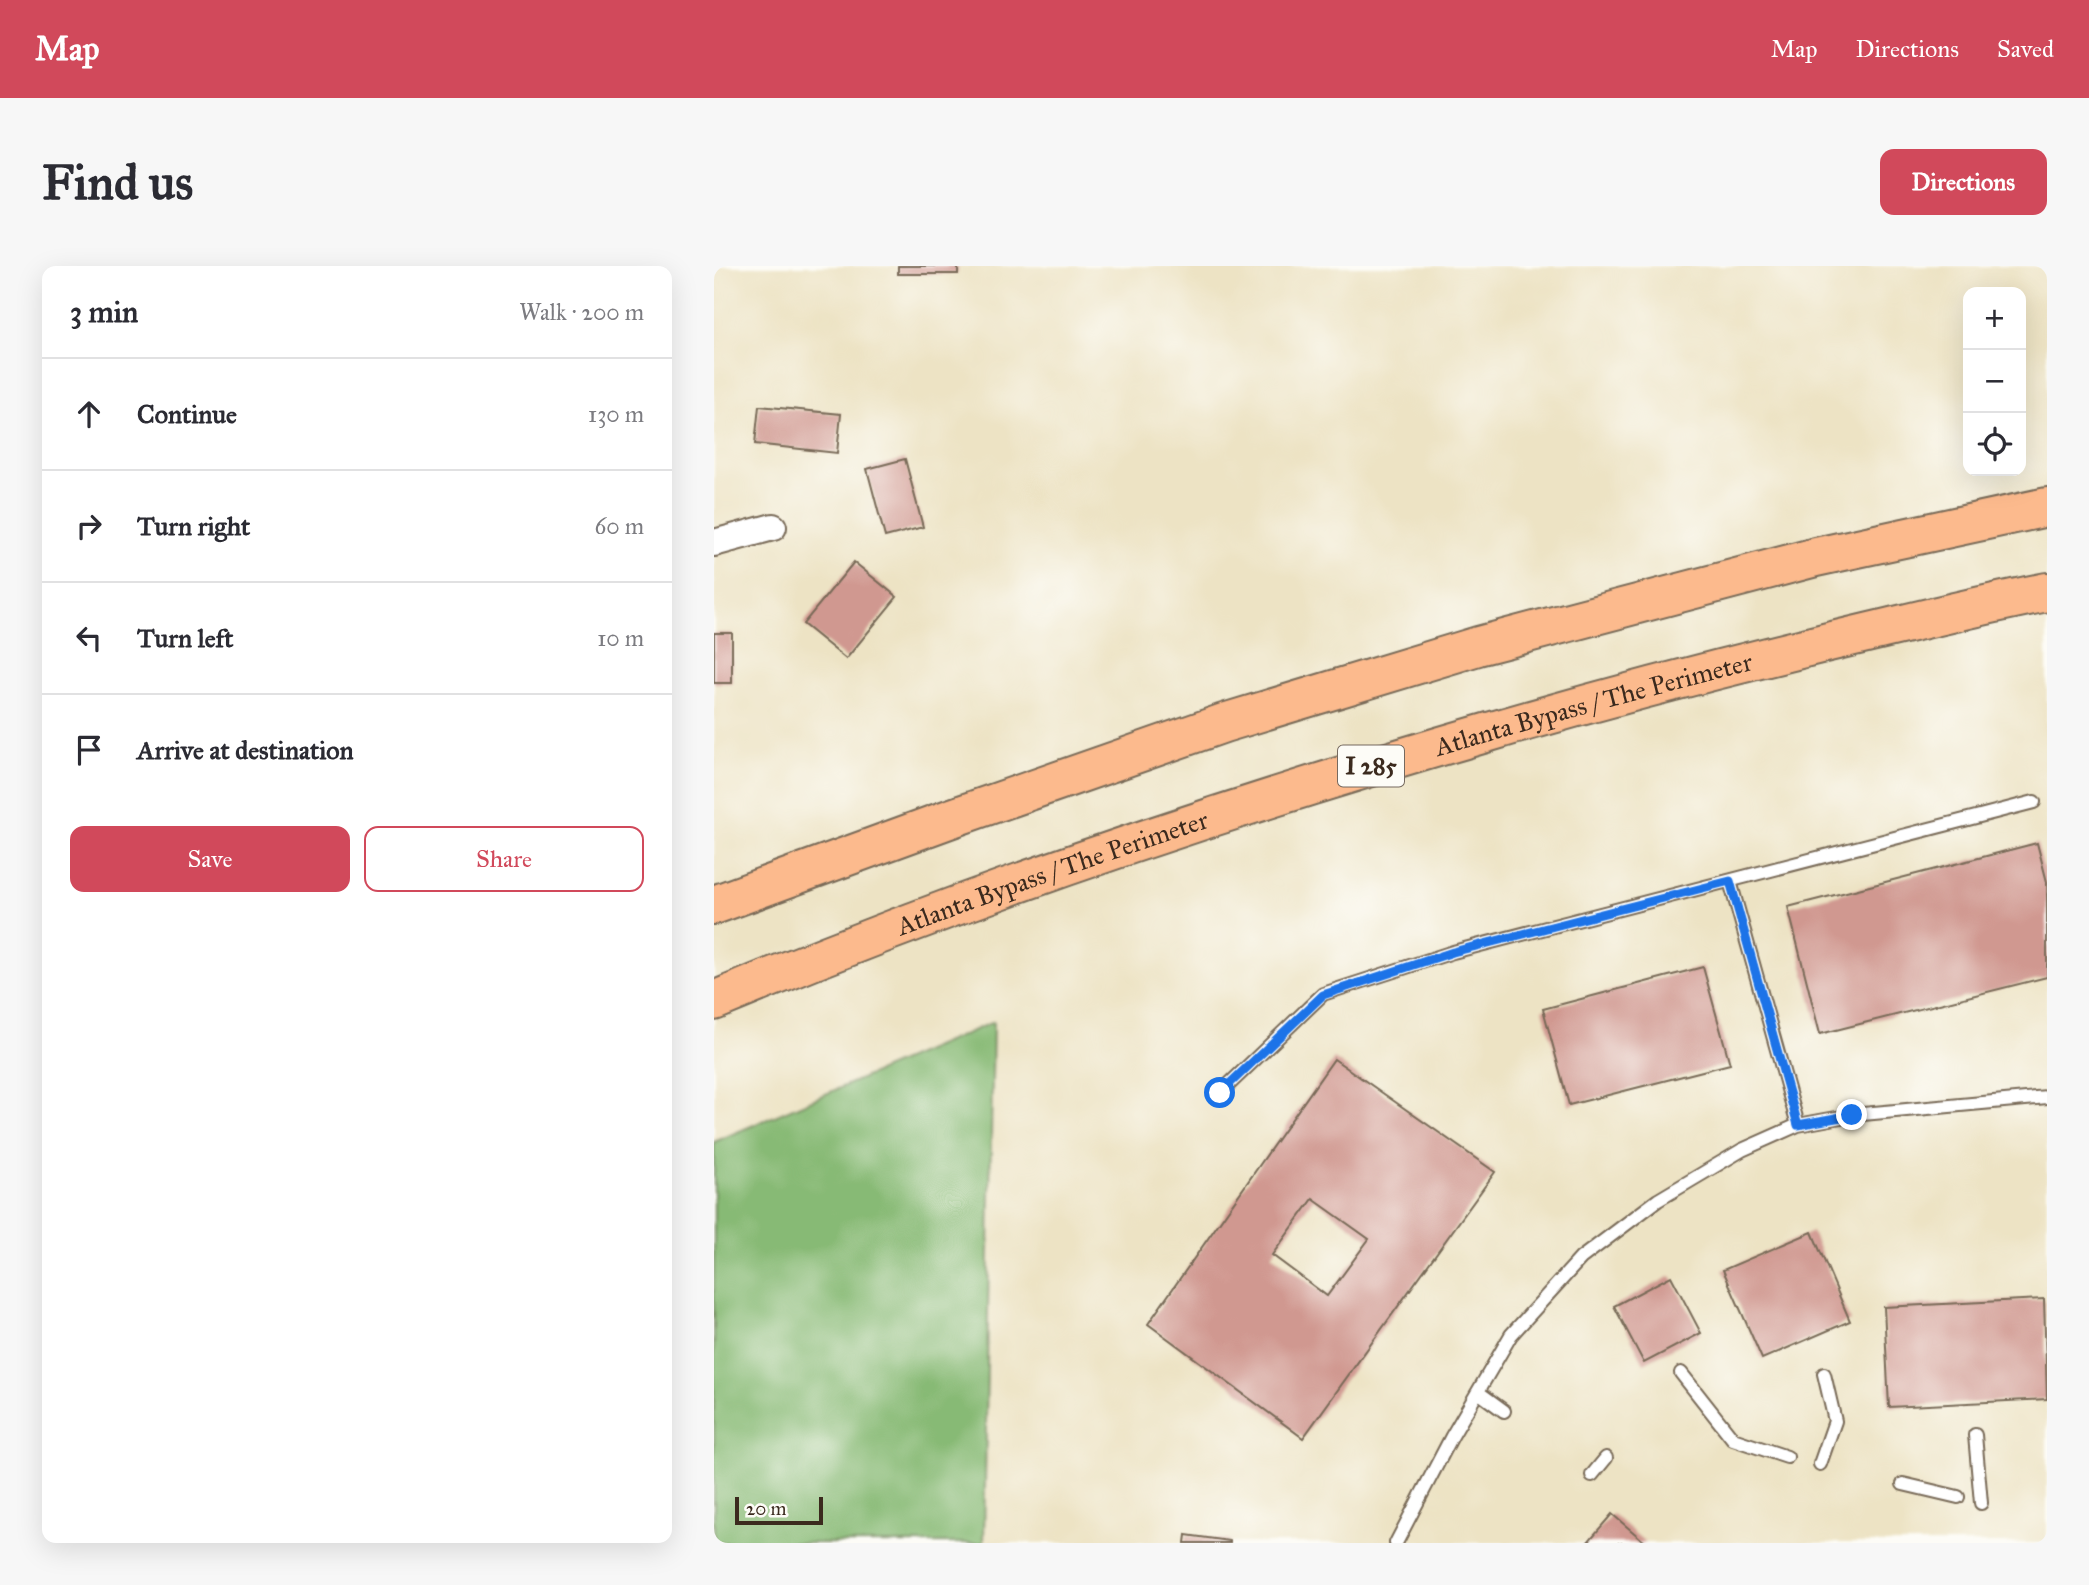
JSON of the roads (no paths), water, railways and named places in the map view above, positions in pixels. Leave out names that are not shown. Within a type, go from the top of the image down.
[{"type":"highway","points":[[714,905],[1224,723],[1478,646],[1816,557],[2047,507]]},
{"type":"highway","name":"Atlanta Bypass / The Perimeter","points":[[714,1001],[962,905],[1111,851],[1336,777],[1592,702],[1806,647],[2047,592]]},
{"type":"street","points":[[714,543],[773,527]]},
{"type":"lane","points":[[1220,1093],[1323,995],[1453,952],[2034,803]]},
{"type":"lane","points":[[1730,881],[1798,1125]]},
{"type":"lane","points":[[1396,1543],[1452,1436],[1511,1335],[1581,1258],[1658,1200],[1742,1150],[1798,1125],[1852,1115],[2047,1097]]},
{"type":"lane","points":[[1681,1373],[1733,1439],[1787,1457]]},
{"type":"lane","points":[[1820,1464],[1835,1421],[1824,1374]]},
{"type":"lane","points":[[1478,1392],[1504,1411]]},
{"type":"lane","points":[[1975,1435],[1981,1503]]},
{"type":"lane","points":[[1592,1475],[1606,1458]]},
{"type":"lane","points":[[1903,1484],[1958,1497]]}]
